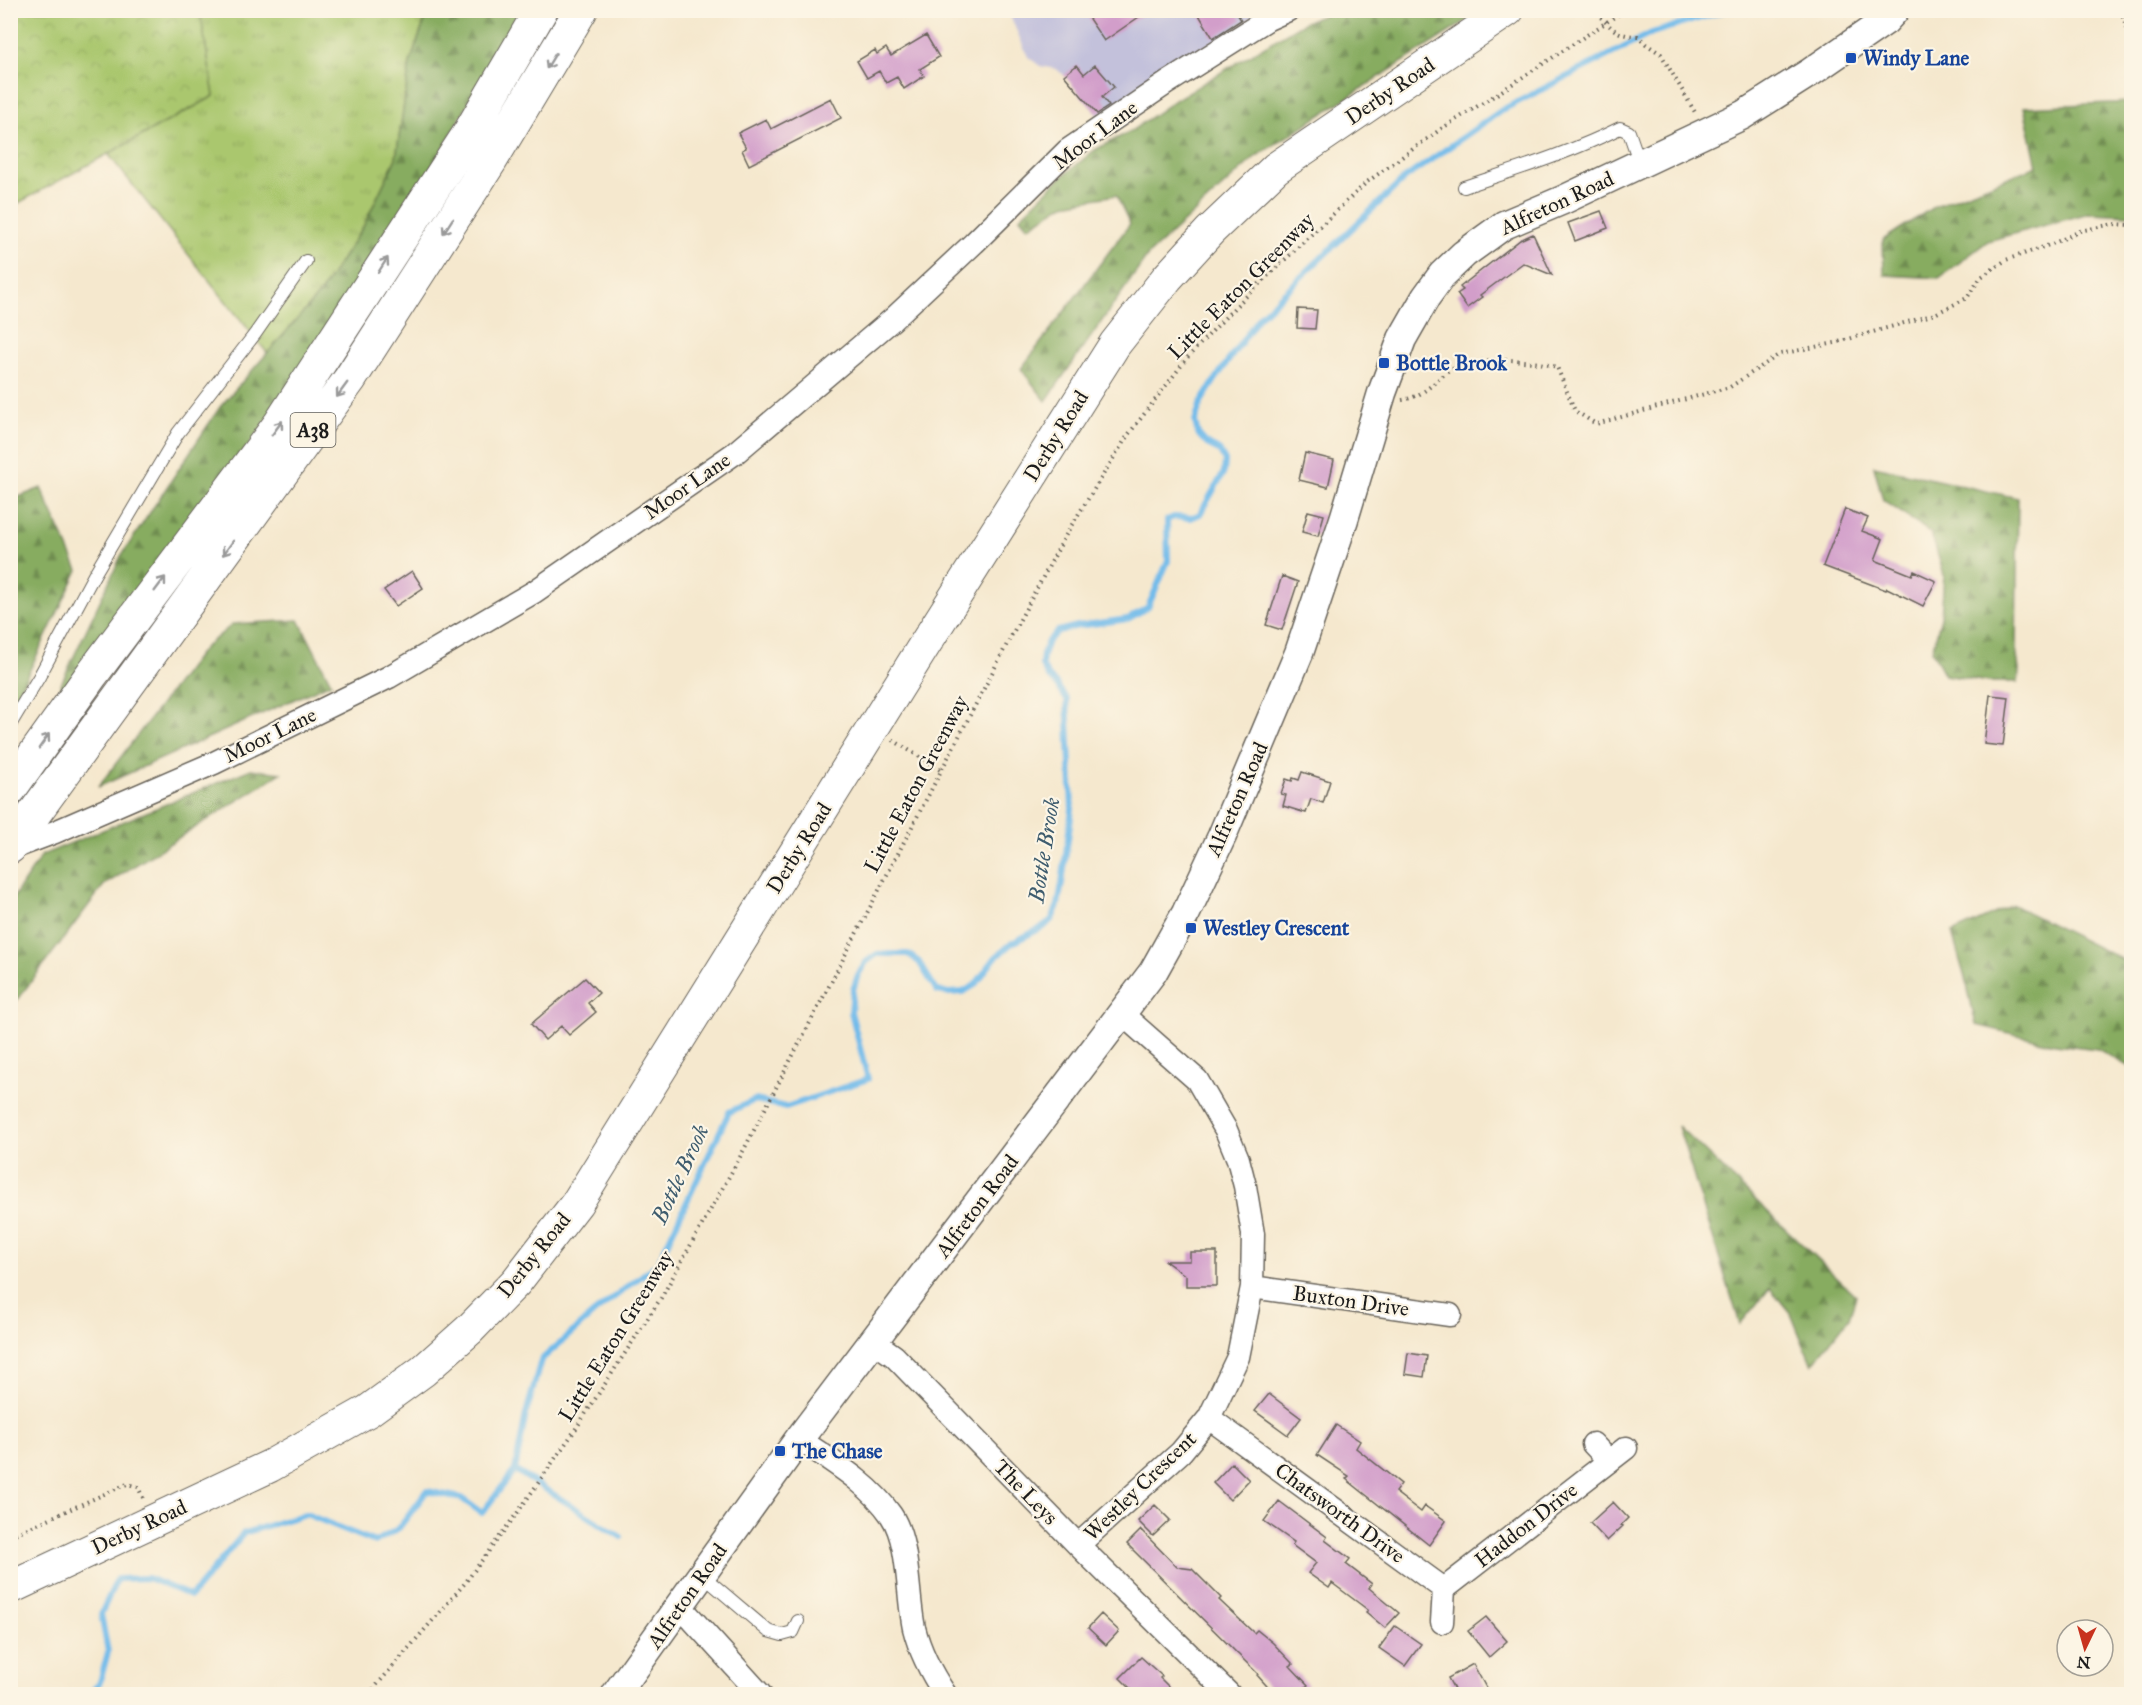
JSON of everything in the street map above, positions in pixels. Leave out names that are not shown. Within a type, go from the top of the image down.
[{"type":"highway","name":"A38","points":[[10,789],[92,674],[279,425],[468,135],[541,10]]},
{"type":"highway","name":"A38","points":[[14,843],[350,379],[484,170],[581,10]]},
{"type":"main road","name":"Derby Road","points":[[10,1588],[270,1466],[368,1412],[423,1371],[469,1330],[516,1281],[577,1203],[1108,354],[1167,278],[1210,231],[1276,168],[1508,10]]},
{"type":"street","name":"Moor Lane","points":[[14,843],[55,832],[214,763],[378,682],[534,592],[735,453],[893,319],[1068,150],[1167,83],[1268,19],[1288,10]]},
{"type":"street","name":"Alfreton Road","points":[[616,1695],[799,1439],[1153,972],[1186,913],[1263,740],[1299,653],[1344,519],[1382,393],[1402,339],[1426,297],[1442,275],[1464,254],[1504,225],[1563,200],[1743,115],[1885,21],[1895,10]]},
{"type":"street","name":"Westley Crescent","points":[[1078,1545],[1181,1452],[1209,1418],[1238,1357],[1252,1287],[1253,1234],[1238,1159],[1226,1130],[1197,1080],[1122,1014]]},
{"type":"street","name":"Buxton Drive","points":[[1252,1287],[1450,1315]]},
{"type":"street","name":"The Leys","points":[[874,1342],[894,1356],[1078,1545],[1229,1695]]},
{"type":"street","name":"Chatsworth Drive","points":[[1209,1418],[1444,1589]]},
{"type":"street","points":[[799,1439],[869,1488],[892,1517],[899,1535],[914,1628],[928,1669],[945,1695]]},
{"type":"street","name":"Haddon Drive","points":[[1444,1589],[1617,1455],[1593,1444]]},
{"type":"street","points":[[1442,1622],[1444,1589]]},
{"type":"street","points":[[680,1606],[760,1695]]},
{"type":"lane","points":[[1464,187],[1590,143],[1620,128],[1629,132],[1640,164]]},
{"type":"lane","points":[[10,725],[39,677],[99,565],[178,433],[255,334],[306,261]]},
{"type":"lane","points":[[702,1575],[768,1630],[782,1635],[793,1632],[798,1621]]},
{"type":"path","points":[[1591,10],[1611,28],[1624,36],[1638,36],[1661,54],[1704,133]]},
{"type":"path","name":"Little Eaton Greenway","points":[[369,1695],[465,1583],[518,1512],[661,1298],[757,1124],[940,770],[1068,531],[1128,435],[1188,357],[1235,307],[1367,182],[1441,129],[1625,10]]},
{"type":"path","points":[[2121,10],[2132,45]]},
{"type":"path","points":[[1382,393],[1394,401],[1413,398],[1430,388],[1447,372],[1468,365],[1488,360],[1533,361],[1557,367],[1575,411],[1596,424],[1731,387],[1780,354],[1835,344],[1935,314],[1966,298],[1981,277],[2006,260],[2052,244],[2080,231],[2113,224],[2132,225]]},
{"type":"path","points":[[873,728],[940,770]]},
{"type":"path","points":[[10,1536],[127,1484],[138,1488],[154,1520]]},
{"type":"shaded area","points":[[1012,10],[1262,11],[1098,116],[1064,75],[1056,69],[1040,66],[1028,57],[1011,18]]},
{"type":"green space","points":[[11,10],[200,11],[214,96],[11,207]]},
{"type":"green space","points":[[200,11],[428,11],[410,63],[396,158],[363,227],[320,293],[268,354],[108,154],[214,96]]},
{"type":"green space","points":[[428,11],[519,11],[444,147],[295,383],[61,698],[61,684],[121,556],[220,407],[320,293],[363,227],[396,158],[410,63]]},
{"type":"green space","points":[[1335,11],[1482,11],[1255,157],[1148,255],[1046,401],[1021,369],[1130,224],[1116,195],[1064,204],[1028,227],[1020,217],[1058,180],[1095,150],[1131,131],[1177,99],[1305,22]]},
{"type":"green space","points":[[2131,102],[2131,215],[2089,213],[1988,241],[1939,278],[1884,275],[1883,240],[1935,206],[2037,166],[2024,107]]},
{"type":"green space","points":[[1874,466],[2018,498],[2016,649],[2018,682],[1989,682],[1945,675],[1932,651],[1941,617],[1944,575],[1931,533],[1883,500]]},
{"type":"green space","points":[[41,488],[78,570],[11,709],[11,500]]},
{"type":"green space","points":[[299,620],[331,683],[98,787],[203,649],[233,624]]},
{"type":"green space","points":[[251,769],[281,773],[104,885],[11,1008],[11,901],[42,855]]},
{"type":"green space","points":[[2013,905],[2131,964],[2131,1068],[2098,1049],[2055,1044],[1976,1025],[1952,933]]},
{"type":"green space","points":[[1678,1126],[1856,1296],[1849,1318],[1812,1365],[1791,1314],[1770,1288],[1740,1324]]},
{"type":"building","points":[[1083,10],[1149,10],[1104,41]]},
{"type":"building","points":[[1196,10],[1235,10],[1241,20],[1213,38]]},
{"type":"building","points":[[926,35],[939,57],[920,69],[924,76],[904,89],[897,77],[886,83],[879,71],[867,78],[857,61],[875,50],[877,54],[886,48],[891,56]]},
{"type":"building","points":[[1077,65],[1084,74],[1095,65],[1114,87],[1102,97],[1109,106],[1097,114],[1064,75]]},
{"type":"building","points":[[831,98],[841,118],[749,165],[742,150],[746,148],[738,133],[766,119],[771,129]]},
{"type":"building","points":[[1601,211],[1608,228],[1575,241],[1568,223]]},
{"type":"building","points":[[1533,234],[1552,275],[1523,263],[1480,295],[1482,297],[1467,308],[1457,294],[1463,290],[1460,287],[1520,240]]},
{"type":"building","points":[[1298,309],[1317,310],[1315,329],[1297,328]]},
{"type":"building","points":[[1305,453],[1334,460],[1328,487],[1299,480]]},
{"type":"building","points":[[1845,509],[1868,518],[1862,531],[1883,539],[1875,560],[1912,575],[1914,571],[1936,581],[1923,606],[1887,588],[1886,590],[1823,566]]},
{"type":"building","points":[[1308,511],[1324,515],[1318,536],[1302,532]]},
{"type":"building","points":[[412,571],[423,588],[396,606],[384,590]]},
{"type":"building","points":[[1282,576],[1298,582],[1282,630],[1266,625]]},
{"type":"building","points":[[1990,695],[2009,697],[2003,746],[1984,744]]},
{"type":"building","points":[[1302,772],[1330,781],[1323,803],[1311,799],[1306,813],[1283,806],[1286,795],[1281,794],[1286,779],[1299,780]]},
{"type":"building","points":[[585,978],[599,993],[588,1003],[596,1012],[569,1035],[561,1026],[545,1040],[531,1024]]},
{"type":"building","points":[[1190,1252],[1217,1252],[1217,1286],[1186,1286],[1186,1276],[1165,1261],[1190,1261]]},
{"type":"building","points":[[1408,1353],[1427,1356],[1424,1377],[1405,1374]]},
{"type":"building","points":[[1269,1394],[1301,1418],[1288,1435],[1255,1411]]},
{"type":"building","points":[[1336,1425],[1360,1441],[1356,1448],[1401,1484],[1395,1492],[1421,1512],[1425,1506],[1446,1521],[1429,1545],[1346,1479],[1349,1476],[1317,1455]]},
{"type":"building","points":[[1232,1463],[1249,1480],[1230,1500],[1213,1483]]},
{"type":"building","points":[[1279,1501],[1327,1537],[1325,1540],[1350,1559],[1346,1564],[1372,1584],[1369,1588],[1399,1613],[1385,1628],[1366,1612],[1368,1610],[1332,1583],[1329,1588],[1308,1573],[1316,1563],[1292,1545],[1294,1542],[1264,1521]]},
{"type":"building","points":[[1613,1502],[1628,1518],[1607,1541],[1590,1523]]},
{"type":"building","points":[[1155,1505],[1170,1520],[1153,1536],[1138,1521]]},
{"type":"building","points":[[1141,1530],[1177,1567],[1192,1569],[1221,1598],[1219,1600],[1254,1633],[1257,1630],[1273,1643],[1293,1664],[1290,1666],[1308,1685],[1297,1695],[1275,1695],[1258,1674],[1127,1544]]},
{"type":"building","points":[[1101,1614],[1119,1631],[1106,1645],[1088,1628]]},
{"type":"building","points":[[1486,1617],[1507,1641],[1489,1657],[1468,1631]]},
{"type":"building","points":[[1395,1626],[1421,1644],[1405,1666],[1379,1648]]},
{"type":"building","points":[[1141,1657],[1162,1676],[1160,1678],[1177,1695],[1137,1695],[1120,1678]]},
{"type":"building","points":[[1473,1664],[1490,1695],[1457,1695],[1448,1678]]},
{"type":"waterway","name":"Bottle Brook","points":[[90,1694],[100,1682],[108,1652],[101,1614],[117,1579],[148,1578],[191,1596],[244,1533],[306,1514],[375,1542],[399,1528],[427,1491],[461,1498],[482,1513],[515,1470],[526,1414],[541,1360],[594,1313],[658,1263],[729,1112],[755,1100],[786,1107],[868,1079],[851,1012],[853,990],[866,962],[877,954],[908,954],[919,962],[937,991],[963,992],[975,985],[995,958],[1012,943],[1045,926],[1052,919],[1058,905],[1072,809],[1067,700],[1042,665],[1043,655],[1048,641],[1058,631],[1128,619],[1148,607],[1168,561],[1167,520],[1174,517],[1191,518],[1200,514],[1224,472],[1225,461],[1219,450],[1207,444],[1198,434],[1195,422],[1201,402],[1259,317],[1405,178],[1502,110],[1652,33],[1727,10]]},
{"type":"waterway","points":[[515,1470],[621,1537]]},
{"type":"place","name":"Windy Lane","points":[[1851,58]]},
{"type":"place","name":"Bottle Brook","points":[[1384,363]]},
{"type":"place","name":"Westley Crescent","points":[[1191,928]]},
{"type":"place","name":"The Chase","points":[[780,1451]]}]
